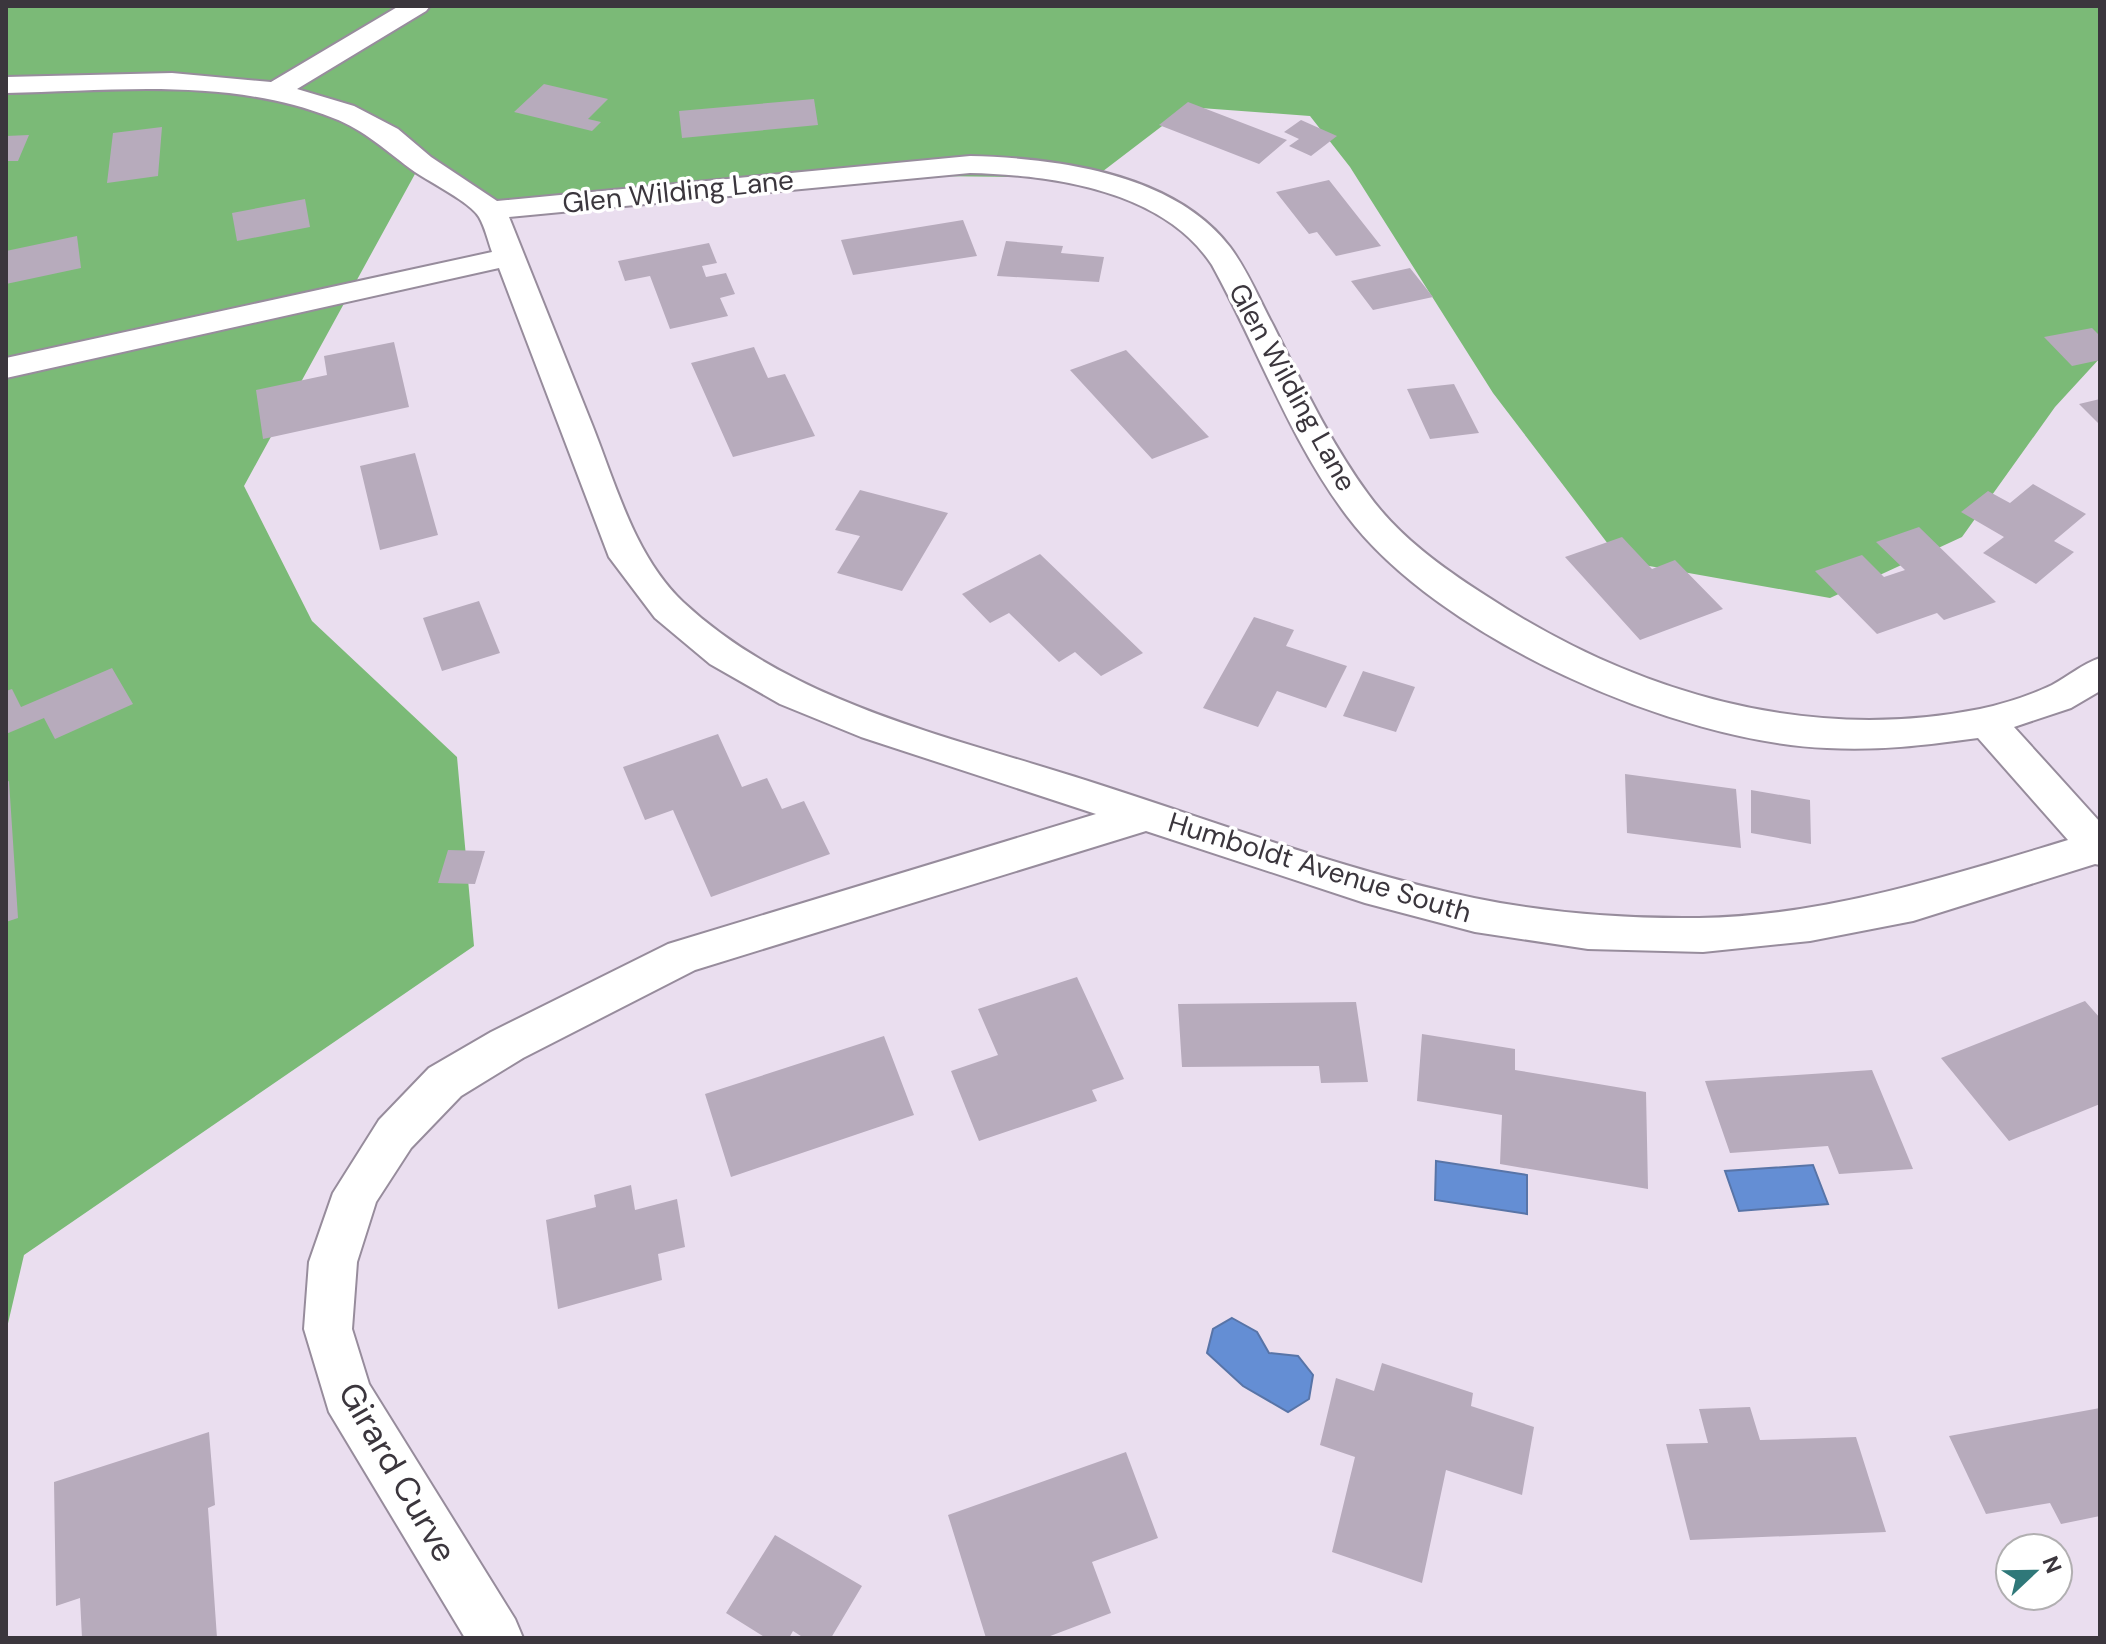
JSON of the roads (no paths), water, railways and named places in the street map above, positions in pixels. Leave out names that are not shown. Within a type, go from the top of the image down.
[{"type":"street","points":[[275,91],[417,6]]},
{"type":"street","points":[[6,85],[172,81],[235,85],[275,91],[344,112],[388,135],[421,163],[491,210],[627,557],[668,609],[723,654],[793,694],[875,727],[1146,815]]},
{"type":"street","name":"Glen Wilding Lane","points":[[491,210],[980,163],[1057,168],[1116,184],[1164,207],[1205,238],[1232,275],[1319,446],[1360,509],[1423,570],[1501,628],[1594,675],[1677,706],[1759,727],[1842,734],[1923,734],[1987,723],[2061,697],[2100,672]]},
{"type":"street","points":[[6,368],[509,257]]},
{"type":"street","points":[[1987,723],[2099,848]]},
{"type":"street","name":"Humboldt Avenue South","points":[[377,1162],[395,1134],[445,1082],[507,1045],[683,956],[1146,815],[1365,886],[1475,915],[1588,932],[1703,935],[1810,924],[1913,904],[2099,848]]},
{"type":"street","name":"Girard Curve","points":[[377,1162],[356,1193],[333,1262],[328,1329],[347,1395],[496,1638]]},
{"type":"water","points":[[1436,1161],[1527,1175],[1527,1214],[1435,1200]]},
{"type":"water","points":[[1813,1165],[1828,1204],[1739,1211],[1725,1171]]},
{"type":"water","points":[[1232,1318],[1257,1332],[1269,1353],[1298,1356],[1313,1375],[1309,1399],[1288,1412],[1243,1386],[1207,1353],[1213,1329]]}]
